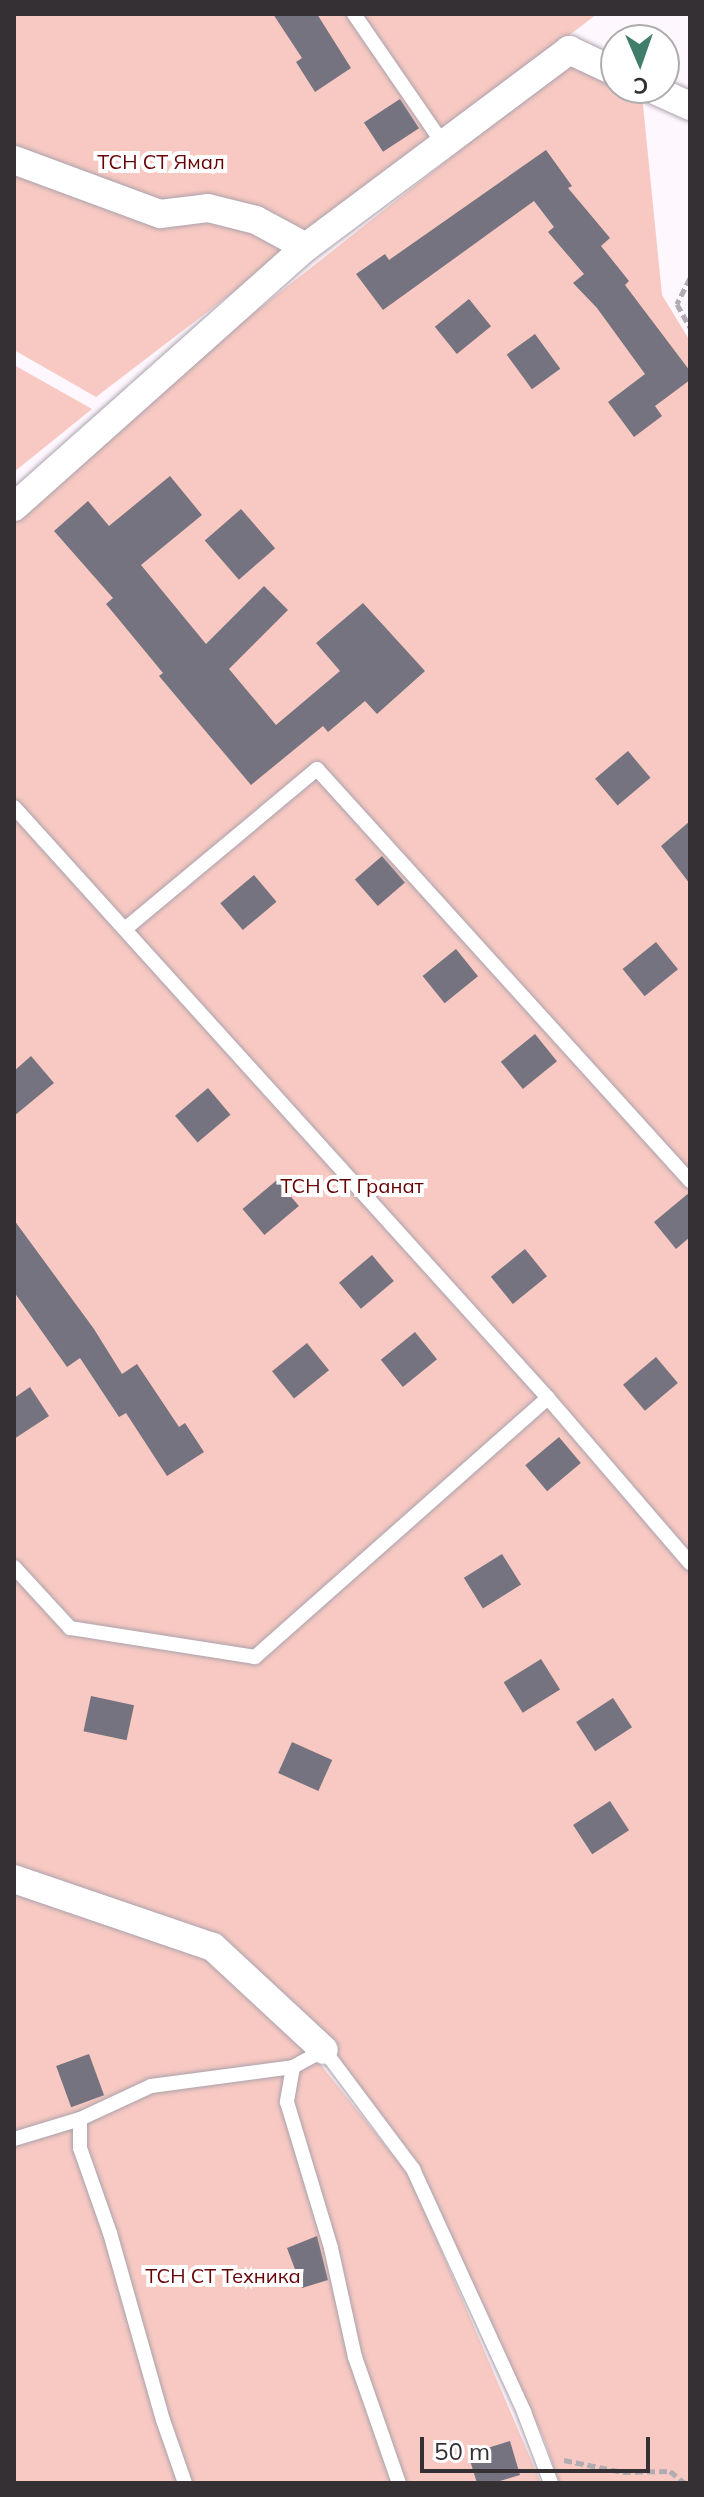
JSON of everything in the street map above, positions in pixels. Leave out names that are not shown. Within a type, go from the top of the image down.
[{"type":"street","points":[[14,507],[306,247],[442,142],[569,50],[600,65]]},
{"type":"street","points":[[14,160],[160,214],[208,208],[256,220],[306,247]]},
{"type":"street","points":[[14,1879],[213,1947],[324,2050]]},
{"type":"lane","points":[[354,14],[442,142]]},
{"type":"lane","points":[[125,929],[317,769],[690,1181]]},
{"type":"lane","points":[[14,807],[548,1398],[690,1563]]},
{"type":"lane","points":[[14,1567],[70,1628],[255,1657],[548,1398]]},
{"type":"lane","points":[[14,2139],[80,2119],[151,2086],[293,2067],[324,2050],[413,2169],[551,2483]]},
{"type":"lane","points":[[293,2067],[287,2102],[331,2248],[355,2357],[399,2483]]},
{"type":"lane","points":[[80,2119],[80,2148],[110,2233],[163,2420],[185,2483]]},
{"type":"path","points":[[690,278],[677,304],[690,327]]},
{"type":"path","points":[[540,2455],[623,2472],[670,2471],[685,2483]]},
{"type":"green space","name":"ТСН СТ Ямал","points":[[14,14],[597,14],[96,397],[14,350]]},
{"type":"green space","name":"ТСН СТ Гранат","points":[[573,61],[600,74],[600,104],[643,104],[662,295],[690,341],[690,2483],[559,2483],[545,2442],[417,2161],[222,1939],[14,1868],[14,502]]},
{"type":"green space","points":[[14,365],[92,409],[14,472]]},
{"type":"green space","name":"ТСН СТ Техника","points":[[14,1888],[202,1954],[309,2050],[409,2175],[541,2483],[14,2483]]},
{"type":"building","points":[[273,14],[317,14],[351,68],[315,92],[296,62],[302,58]]},
{"type":"building","points":[[400,99],[419,128],[383,152],[364,122]]},
{"type":"building","points":[[546,150],[572,186],[568,188],[610,238],[601,246],[629,281],[625,285],[690,371],[690,380],[655,406],[662,416],[634,437],[608,402],[645,374],[597,308],[573,283],[584,274],[548,232],[554,227],[534,201],[383,310],[356,274],[385,254],[389,260]]},
{"type":"building","points":[[469,299],[491,326],[457,354],[435,327]]},
{"type":"building","points":[[535,334],[560,369],[532,389],[507,355]]},
{"type":"building","points":[[170,476],[202,515],[141,565],[206,644],[264,586],[288,610],[229,669],[276,725],[340,671],[316,643],[363,603],[425,671],[377,714],[365,701],[328,732],[323,726],[251,785],[159,676],[163,673],[106,604],[113,598],[54,531],[88,501],[109,526]]},
{"type":"building","points":[[241,509],[275,548],[239,580],[205,540]]},
{"type":"building","points":[[628,751],[650,778],[618,805],[595,779]]},
{"type":"building","points":[[690,821],[690,884],[661,846]]},
{"type":"building","points":[[382,856],[405,882],[378,906],[355,880]]},
{"type":"building","points":[[254,875],[276,902],[243,930],[220,903]]},
{"type":"building","points":[[656,942],[678,969],[645,996],[623,969]]},
{"type":"building","points":[[456,949],[478,976],[445,1003],[423,976]]},
{"type":"building","points":[[535,1034],[557,1061],[523,1089],[501,1062]]},
{"type":"building","points":[[31,1056],[54,1083],[14,1116],[14,1071]]},
{"type":"building","points":[[208,1088],[230,1115],[198,1142],[175,1116]]},
{"type":"building","points":[[277,1180],[299,1206],[264,1235],[243,1209]]},
{"type":"building","points":[[690,1192],[690,1237],[676,1249],[654,1222]]},
{"type":"building","points":[[14,1220],[94,1329],[122,1374],[137,1364],[179,1427],[185,1423],[204,1452],[167,1476],[126,1413],[119,1417],[80,1358],[67,1367],[14,1292]]},
{"type":"building","points":[[525,1249],[547,1276],[513,1304],[491,1277]]},
{"type":"building","points":[[372,1255],[394,1281],[361,1309],[339,1283]]},
{"type":"building","points":[[415,1332],[437,1359],[403,1387],[381,1360]]},
{"type":"building","points":[[307,1343],[329,1370],[294,1399],[272,1371]]},
{"type":"building","points":[[656,1357],[678,1383],[645,1411],[623,1385]]},
{"type":"building","points":[[30,1387],[49,1416],[14,1439],[14,1398]]},
{"type":"building","points":[[559,1437],[581,1463],[547,1491],[525,1465]]},
{"type":"building","points":[[502,1554],[521,1585],[483,1608],[464,1578]]},
{"type":"building","points":[[541,1659],[560,1690],[523,1713],[504,1682]]},
{"type":"building","points":[[91,1696],[134,1705],[127,1740],[84,1731]]},
{"type":"building","points":[[613,1698],[632,1727],[595,1751],[576,1722]]},
{"type":"building","points":[[292,1742],[332,1760],[318,1791],[278,1773]]},
{"type":"building","points":[[610,1801],[629,1830],[592,1854],[573,1825]]},
{"type":"building","points":[[89,2054],[104,2095],[71,2107],[56,2066]]},
{"type":"building","points":[[317,2236],[328,2280],[302,2288],[287,2248]]},
{"type":"building","points":[[510,2441],[520,2475],[493,2483],[477,2483],[468,2454]]}]
